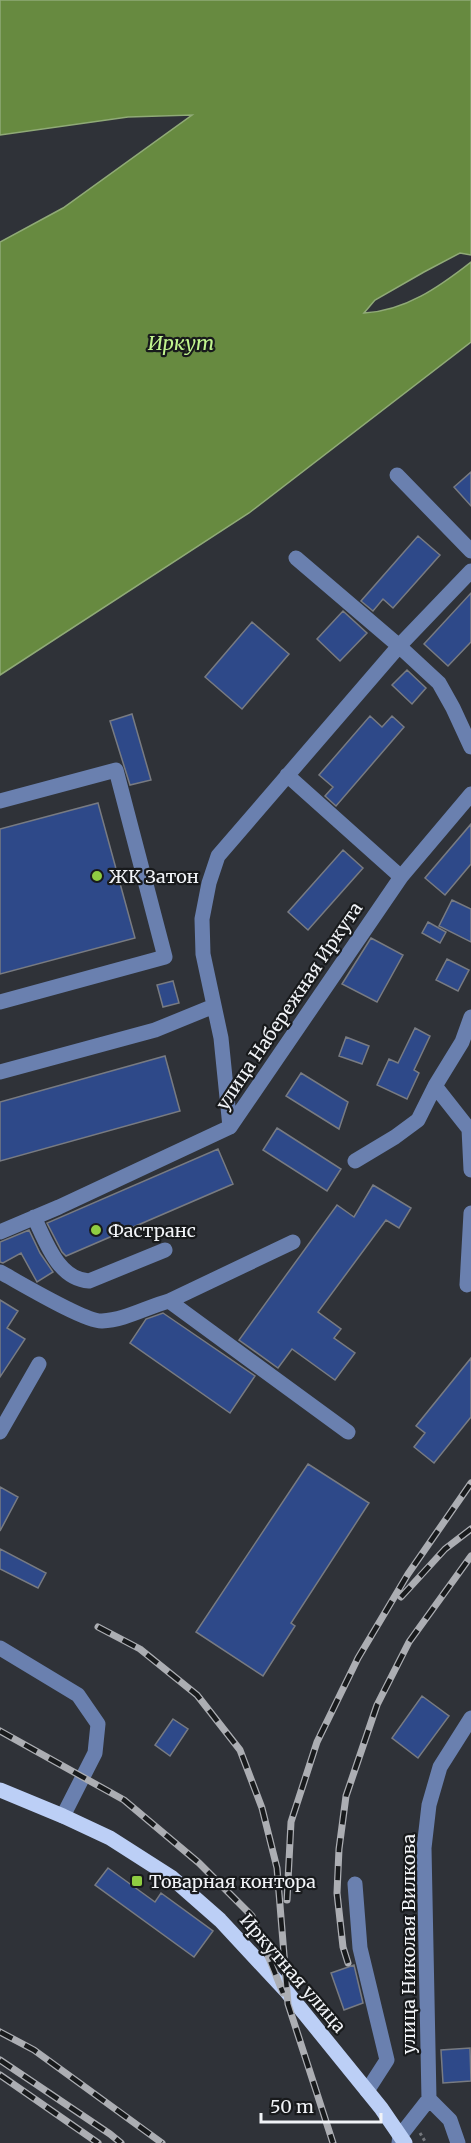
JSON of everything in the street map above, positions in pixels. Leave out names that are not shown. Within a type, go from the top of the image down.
[{"type":"main road","name":"Иркутная улица","points":[[0,1790],[110,1838],[171,1877],[220,1920],[287,1992],[367,2091],[401,2141]]},
{"type":"street","points":[[397,475],[471,551]]},
{"type":"street","points":[[296,558],[439,683],[471,747]]},
{"type":"street","points":[[230,1127],[221,1038],[202,942],[202,919],[209,883],[218,856],[399,646],[471,571]]},
{"type":"street","points":[[0,801],[116,770],[165,957],[0,1002]]},
{"type":"street","points":[[287,775],[401,877]]},
{"type":"street","name":"улица Набережная Иркута","points":[[0,1232],[230,1127],[401,877],[471,794]]},
{"type":"street","points":[[0,1072],[155,1030],[214,1006]]},
{"type":"street","points":[[355,1161],[418,1120],[435,1086],[466,1045],[471,1017]]},
{"type":"street","points":[[435,1086],[468,1129],[471,1170]]},
{"type":"street","points":[[467,1285],[471,1213]]},
{"type":"street","points":[[34,1217],[63,1270],[78,1281],[89,1281],[165,1250]]},
{"type":"street","points":[[0,1272],[92,1320],[110,1320],[169,1301],[293,1242]]},
{"type":"street","points":[[169,1301],[348,1432]]},
{"type":"street","points":[[0,1432],[39,1364]]},
{"type":"street","points":[[0,1648],[78,1695],[98,1724],[95,1753],[63,1816]]},
{"type":"street","name":"улица Николая Вилкова","points":[[429,2099],[424,1848],[429,1805],[440,1767],[471,1718]]},
{"type":"street","points":[[355,1884],[360,1948],[387,2060],[367,2091]]},
{"type":"street","points":[[401,2141],[429,2099],[450,2120],[458,2143]]},
{"type":"path","points":[[420,2132],[426,2143]]},
{"type":"water","name":"Иркут","points":[[0,0],[471,0],[471,255],[460,253],[424,272],[375,300],[364,313],[394,308],[407,303],[434,289],[471,262],[471,342],[249,513],[0,675],[0,242],[63,208],[192,115],[128,117],[0,135]]},
{"type":"building","points":[[471,472],[471,506],[454,487]]},
{"type":"building","points":[[418,536],[440,555],[393,608],[383,599],[373,611],[361,601]]},
{"type":"building","points":[[471,593],[471,642],[448,666],[424,644]]},
{"type":"building","points":[[343,611],[367,633],[340,661],[317,639]]},
{"type":"building","points":[[252,622],[289,654],[242,709],[205,677]]},
{"type":"building","points":[[407,670],[426,688],[412,704],[392,685]]},
{"type":"building","points":[[132,714],[151,780],[130,785],[110,721]]},
{"type":"building","points":[[370,716],[382,727],[392,716],[404,727],[336,806],[325,796],[333,787],[319,775]]},
{"type":"building","points":[[98,803],[135,938],[0,974],[0,829]]},
{"type":"building","points":[[471,824],[471,864],[445,895],[425,878]]},
{"type":"building","points":[[343,850],[363,868],[308,930],[288,912]]},
{"type":"building","points":[[452,900],[471,909],[471,942],[439,926]]},
{"type":"building","points":[[428,922],[446,932],[440,943],[422,933]]},
{"type":"building","points":[[371,938],[403,955],[377,1002],[342,984]]},
{"type":"building","points":[[447,959],[469,970],[458,991],[436,980]]},
{"type":"building","points":[[173,981],[179,1003],[163,1007],[157,985]]},
{"type":"building","points":[[415,1028],[430,1036],[414,1070],[419,1073],[407,1099],[377,1085],[389,1059],[398,1063]]},
{"type":"building","points":[[346,1037],[369,1046],[362,1064],[339,1056]]},
{"type":"building","points":[[165,1056],[180,1111],[0,1161],[0,1102]]},
{"type":"building","points":[[301,1073],[348,1102],[339,1129],[286,1096]]},
{"type":"building","points":[[277,1128],[341,1169],[327,1191],[263,1150]]},
{"type":"building","points":[[218,1149],[233,1184],[66,1256],[62,1252],[47,1223]]},
{"type":"building","points":[[373,1185],[411,1208],[399,1228],[386,1220],[318,1312],[341,1329],[334,1338],[355,1353],[335,1380],[292,1349],[278,1368],[239,1340],[337,1205],[354,1217]]},
{"type":"building","points":[[29,1230],[40,1253],[53,1272],[37,1282],[21,1253],[3,1263],[0,1262],[0,1242]]},
{"type":"building","points":[[0,1300],[18,1311],[7,1328],[25,1339],[0,1377]]},
{"type":"building","points":[[163,1313],[255,1376],[230,1413],[130,1343],[146,1319]]},
{"type":"building","points":[[471,1358],[471,1417],[434,1463],[414,1447],[425,1433],[416,1426]]},
{"type":"building","points":[[308,1464],[369,1503],[291,1623],[295,1626],[263,1676],[196,1632]]},
{"type":"building","points":[[0,1487],[18,1497],[0,1531]]},
{"type":"building","points":[[0,1549],[46,1573],[38,1588],[0,1569]]},
{"type":"building","points":[[422,1696],[449,1716],[418,1758],[392,1738]]},
{"type":"building","points":[[173,1719],[188,1729],[170,1756],[155,1745]]},
{"type":"building","points":[[108,1868],[155,1902],[161,1893],[213,1931],[194,1957],[95,1885]]},
{"type":"building","points":[[354,1965],[363,2003],[344,2010],[331,1973]]},
{"type":"building","points":[[470,2048],[471,2081],[443,2083],[441,2050]]},
{"type":"railway","points":[[287,1900],[291,1822],[317,1742],[358,1658],[408,1574],[471,1483]]},
{"type":"railway","points":[[401,1597],[445,1549],[471,1529]]},
{"type":"railway","points":[[348,1963],[343,1947],[337,1893],[339,1849],[346,1796],[377,1705],[409,1642],[471,1556]]},
{"type":"railway","points":[[98,1627],[140,1649],[197,1695],[240,1750],[262,1808],[277,1868],[288,2004],[333,2143]]},
{"type":"railway","points":[[0,1731],[124,1800],[199,1863],[252,1916],[283,1993]]},
{"type":"railway","points":[[0,2032],[34,2050],[162,2143]]},
{"type":"railway","points":[[0,2060],[121,2143]]},
{"type":"railway","points":[[0,2075],[98,2143]]},
{"type":"place","name":"ЖК Затон","points":[[97,876]]},
{"type":"place","name":"Фастранс","points":[[96,1230]]},
{"type":"place","name":"Товарная контора","points":[[137,1881]]}]
